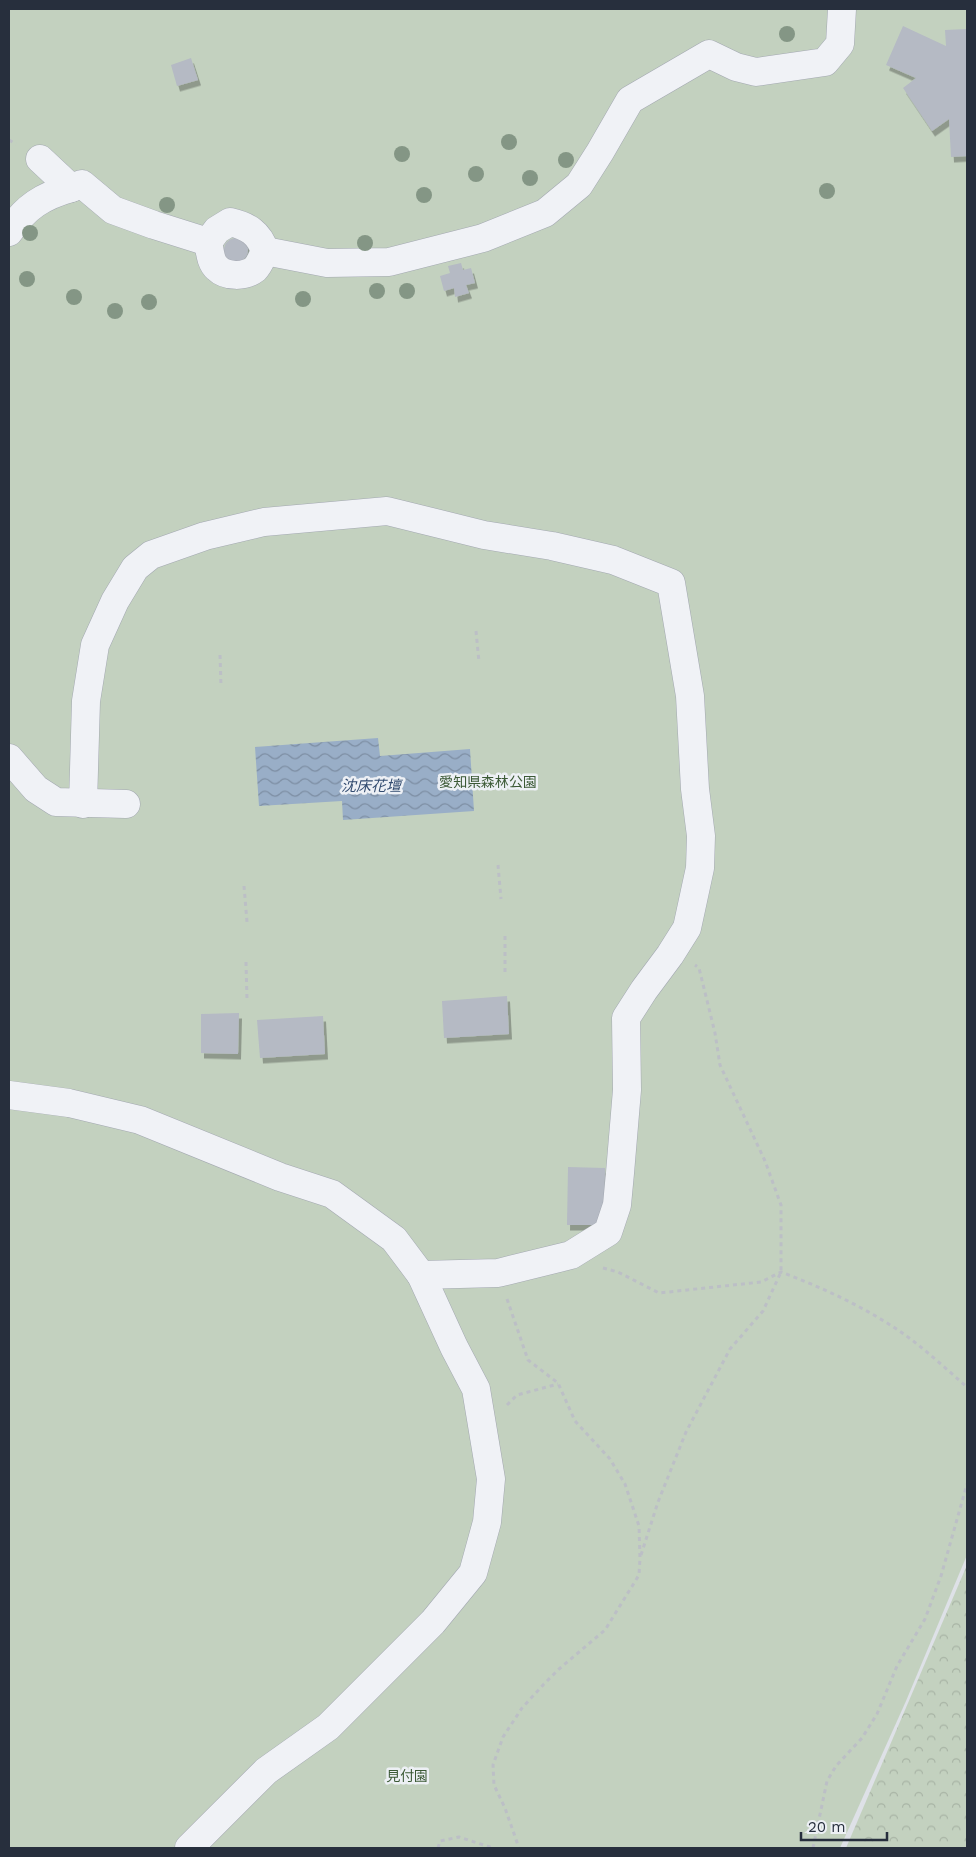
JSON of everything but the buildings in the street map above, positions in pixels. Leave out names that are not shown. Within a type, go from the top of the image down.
[{"type":"lane","points":[[265,251],[327,263],[390,262],[484,238],[545,213],[579,185],[630,100],[710,54],[736,67],[756,72],[825,62],[840,44],[842,9]]},
{"type":"lane","points":[[40,159],[72,188]]},
{"type":"lane","points":[[9,232],[29,207],[50,194],[82,184],[113,210],[208,242]]},
{"type":"lane","points":[[230,222],[243,225],[251,230],[261,240],[265,251],[254,269],[246,274],[235,275],[217,268],[210,257],[208,242],[217,230],[230,222]]},
{"type":"lane","points":[[83,804],[86,701],[95,645],[115,601],[135,568],[151,555],[205,536],[264,522],[388,511],[484,535],[552,546],[613,560],[671,583],[689,687],[695,790],[701,836],[700,868],[687,928],[626,1018],[627,1090],[621,1164],[617,1205],[608,1232],[571,1256],[498,1273],[421,1276]]},
{"type":"lane","points":[[9,758],[36,788],[56,802],[126,804]]},
{"type":"lane","points":[[9,1095],[69,1103],[140,1120],[280,1178],[332,1194],[394,1239],[421,1276],[476,1389],[491,1479],[487,1522],[472,1573],[433,1622],[328,1727],[266,1771],[189,1848]]},
{"type":"path","points":[[476,631],[479,662]]},
{"type":"path","points":[[220,655],[222,686]]},
{"type":"path","points":[[498,865],[501,899]]},
{"type":"path","points":[[244,886],[247,922]]},
{"type":"path","points":[[504,936],[505,976]]},
{"type":"path","points":[[640,1558],[658,1502],[686,1432],[730,1349],[763,1311],[781,1272],[781,1204],[765,1161],[720,1065],[715,1034],[699,968],[676,946]]},
{"type":"path","points":[[246,962],[247,1000]]},
{"type":"path","points":[[571,1256],[618,1272],[659,1293],[761,1282],[781,1272],[853,1304],[899,1330],[967,1386]]},
{"type":"path","points":[[498,1273],[528,1360],[558,1384],[575,1421],[610,1459],[625,1484],[639,1526],[639,1576],[606,1630],[544,1684],[522,1708],[503,1737],[493,1766],[494,1785],[505,1808],[519,1848]]},
{"type":"path","points":[[484,1431],[517,1395],[558,1384]]},
{"type":"path","points":[[813,1848],[827,1781],[836,1766],[862,1738],[877,1714],[897,1666],[925,1620],[941,1576],[967,1484]]},
{"type":"path","points":[[438,1848],[440,1841],[459,1837],[493,1848]]},
{"type":"green space","name":"愛知県森林公園","points":[[9,9],[967,9],[967,1555],[906,1701],[840,1848],[9,1848]]},
{"type":"green space","points":[[967,1565],[967,1848],[846,1848]]},
{"type":"water","name":"沈床花壇","points":[[378,738],[380,756],[470,749],[474,811],[343,820],[342,801],[259,806],[255,747]]},
{"type":"park label","name":"見付園","points":[[407,1776]]}]
